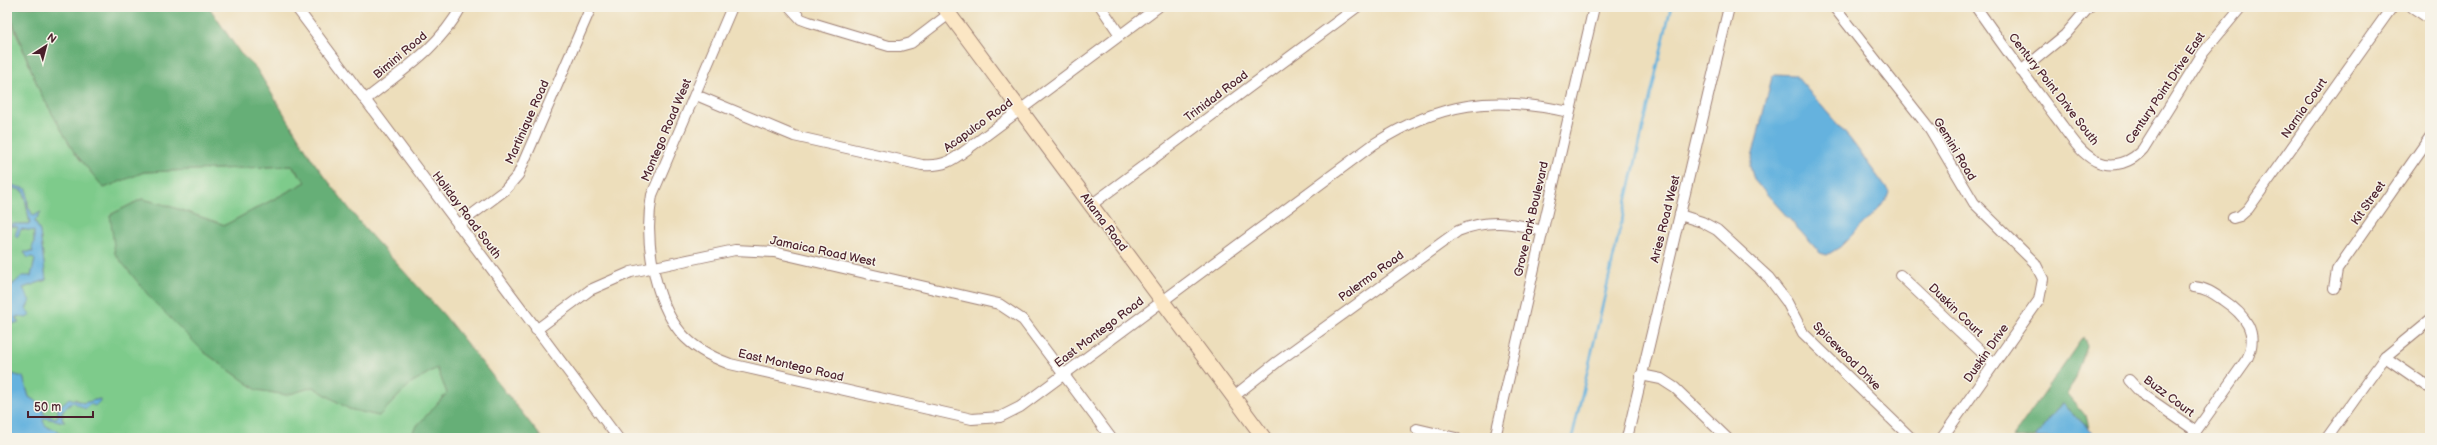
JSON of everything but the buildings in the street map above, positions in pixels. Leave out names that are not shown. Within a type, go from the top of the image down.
[{"type":"street","name":"Holiday Road South","points":[[296,7],[618,438]]},
{"type":"street","name":"Bimini Road","points":[[365,100],[425,53],[455,19],[461,7]]},
{"type":"street","name":"Martinique Road","points":[[458,225],[505,190],[518,175],[591,7]]},
{"type":"street","name":"Montego Road West","points":[[653,268],[648,226],[652,195],[696,95],[732,7]]},
{"type":"street","points":[[790,7],[801,19],[889,46],[911,43],[946,11]]},
{"type":"street","points":[[1100,7],[1120,35]]},
{"type":"street","name":"Acapulco Road","points":[[696,95],[794,136],[922,165],[938,166],[950,162],[1158,7]]},
{"type":"street","name":"Trinidad Road","points":[[1091,205],[1357,7]]},
{"type":"street","name":"Grove Park Boulevard","points":[[1495,438],[1594,7]]},
{"type":"street","name":"Aries Road West","points":[[1627,438],[1728,7]]},
{"type":"street","name":"Gemini Road","points":[[1834,7],[1930,129],[1974,203],[2035,263],[2043,279]]},
{"type":"street","name":"Century Point Drive South","points":[[1976,7],[2020,70],[2085,154],[2105,164],[2125,162]]},
{"type":"street","points":[[2020,70],[2065,35],[2089,7]]},
{"type":"street","name":"Century Point Drive East","points":[[2125,162],[2143,148],[2162,122],[2203,53],[2241,7]]},
{"type":"street","name":"Narnia Court","points":[[2233,218],[2240,216],[2248,209],[2392,7]]},
{"type":"street","points":[[2412,7],[2430,19]]},
{"type":"street","name":"Altama Road","points":[[946,11],[1264,438]]},
{"type":"street","name":"East Montego Road","points":[[653,268],[667,312],[682,334],[705,353],[730,364],[978,420],[1000,417],[1015,410],[1063,375],[1374,144],[1416,119],[1444,110],[1472,105],[1507,103],[1537,105],[1569,112]]},
{"type":"street","name":"Kit Street","points":[[2334,288],[2337,270],[2430,137]]},
{"type":"street","name":"Spicewood Drive","points":[[1680,215],[1702,222],[1717,230],[1769,278],[1787,302],[1803,333],[1911,438]]},
{"type":"street","name":"Palermo Road","points":[[1233,397],[1277,362],[1458,231],[1474,225],[1500,222],[1518,224],[1542,230]]},
{"type":"street","name":"Jamaica Road West","points":[[536,330],[590,290],[631,272],[735,250],[774,252],[999,304],[1023,320],[1111,438]]},
{"type":"street","name":"Duskin Court","points":[[1900,275],[1994,364]]},
{"type":"street","name":"Duskin Drive","points":[[1942,438],[2039,300],[2043,279]]},
{"type":"street","points":[[2193,434],[2247,359],[2250,352],[2252,336],[2246,319],[2240,312],[2212,292],[2194,287]]},
{"type":"street","points":[[2327,438],[2385,356],[2430,320]]},
{"type":"street","points":[[2385,356],[2430,388]]},
{"type":"street","points":[[1641,375],[1661,380],[1675,388],[1727,438]]},
{"type":"street","name":"Buzz Court","points":[[2129,380],[2141,393],[2193,434]]},
{"type":"street","points":[[1417,429],[1456,438]]},
{"type":"green space","points":[[7,7],[209,7],[240,53],[256,68],[313,161],[364,228],[444,315],[542,438],[412,438],[414,429],[447,393],[437,368],[411,383],[379,416],[349,409],[313,387],[287,395],[257,390],[204,352],[153,301],[115,254],[110,215],[142,199],[163,204],[225,225],[306,182],[292,166],[144,172],[104,188],[74,152],[40,92]]},
{"type":"green space","points":[[7,10],[40,92],[74,152],[104,188],[144,172],[292,166],[306,182],[225,225],[163,204],[142,199],[110,215],[153,301],[204,352],[257,390],[286,395],[313,387],[349,409],[379,416],[411,383],[437,368],[447,393],[414,429],[412,438],[232,438],[233,437],[213,434],[219,438],[62,438],[59,431],[51,430],[46,426],[42,421],[45,418],[65,422],[62,419],[62,411],[73,402],[87,404],[100,399],[83,403],[75,399],[58,408],[59,417],[55,418],[43,414],[44,407],[29,397],[23,377],[11,374],[7,367],[7,329],[13,323],[18,322],[15,318],[24,316],[25,296],[23,288],[46,280],[40,232],[35,221],[39,216],[33,216],[28,206],[27,190],[11,185],[9,177],[7,179]]},
{"type":"green space","points":[[7,186],[24,191],[30,224],[11,226],[19,227],[17,237],[21,229],[34,231],[34,252],[28,252],[35,260],[31,276],[12,284],[7,290]]},
{"type":"green space","points":[[2083,337],[2087,346],[2075,380],[2067,394],[2085,415],[2088,428],[2062,403],[2035,438],[2012,438]]},
{"type":"water","points":[[1775,74],[1795,75],[1851,140],[1889,192],[1886,201],[1840,247],[1827,255],[1820,253],[1754,180],[1750,166],[1772,77]]},
{"type":"water","points":[[9,177],[11,185],[27,189],[28,206],[33,216],[41,212],[35,221],[40,232],[46,280],[23,288],[30,301],[26,309],[31,315],[26,318],[18,316],[15,318],[19,323],[13,323],[7,329],[7,290],[22,276],[31,276],[35,260],[32,257],[28,258],[24,252],[33,252],[34,231],[21,229],[17,238],[15,235],[18,227],[10,226],[11,224],[30,224],[24,191],[7,186]]},
{"type":"water","points":[[7,367],[12,374],[23,377],[29,397],[44,407],[43,414],[55,418],[58,417],[58,408],[69,398],[83,403],[100,399],[100,401],[95,406],[90,404],[85,409],[73,402],[62,411],[62,419],[65,422],[44,418],[43,421],[46,426],[59,431],[62,438],[7,438]]},
{"type":"water","points":[[2062,403],[2098,438],[2035,438]]},
{"type":"waterway","points":[[1572,438],[1671,7]]}]
